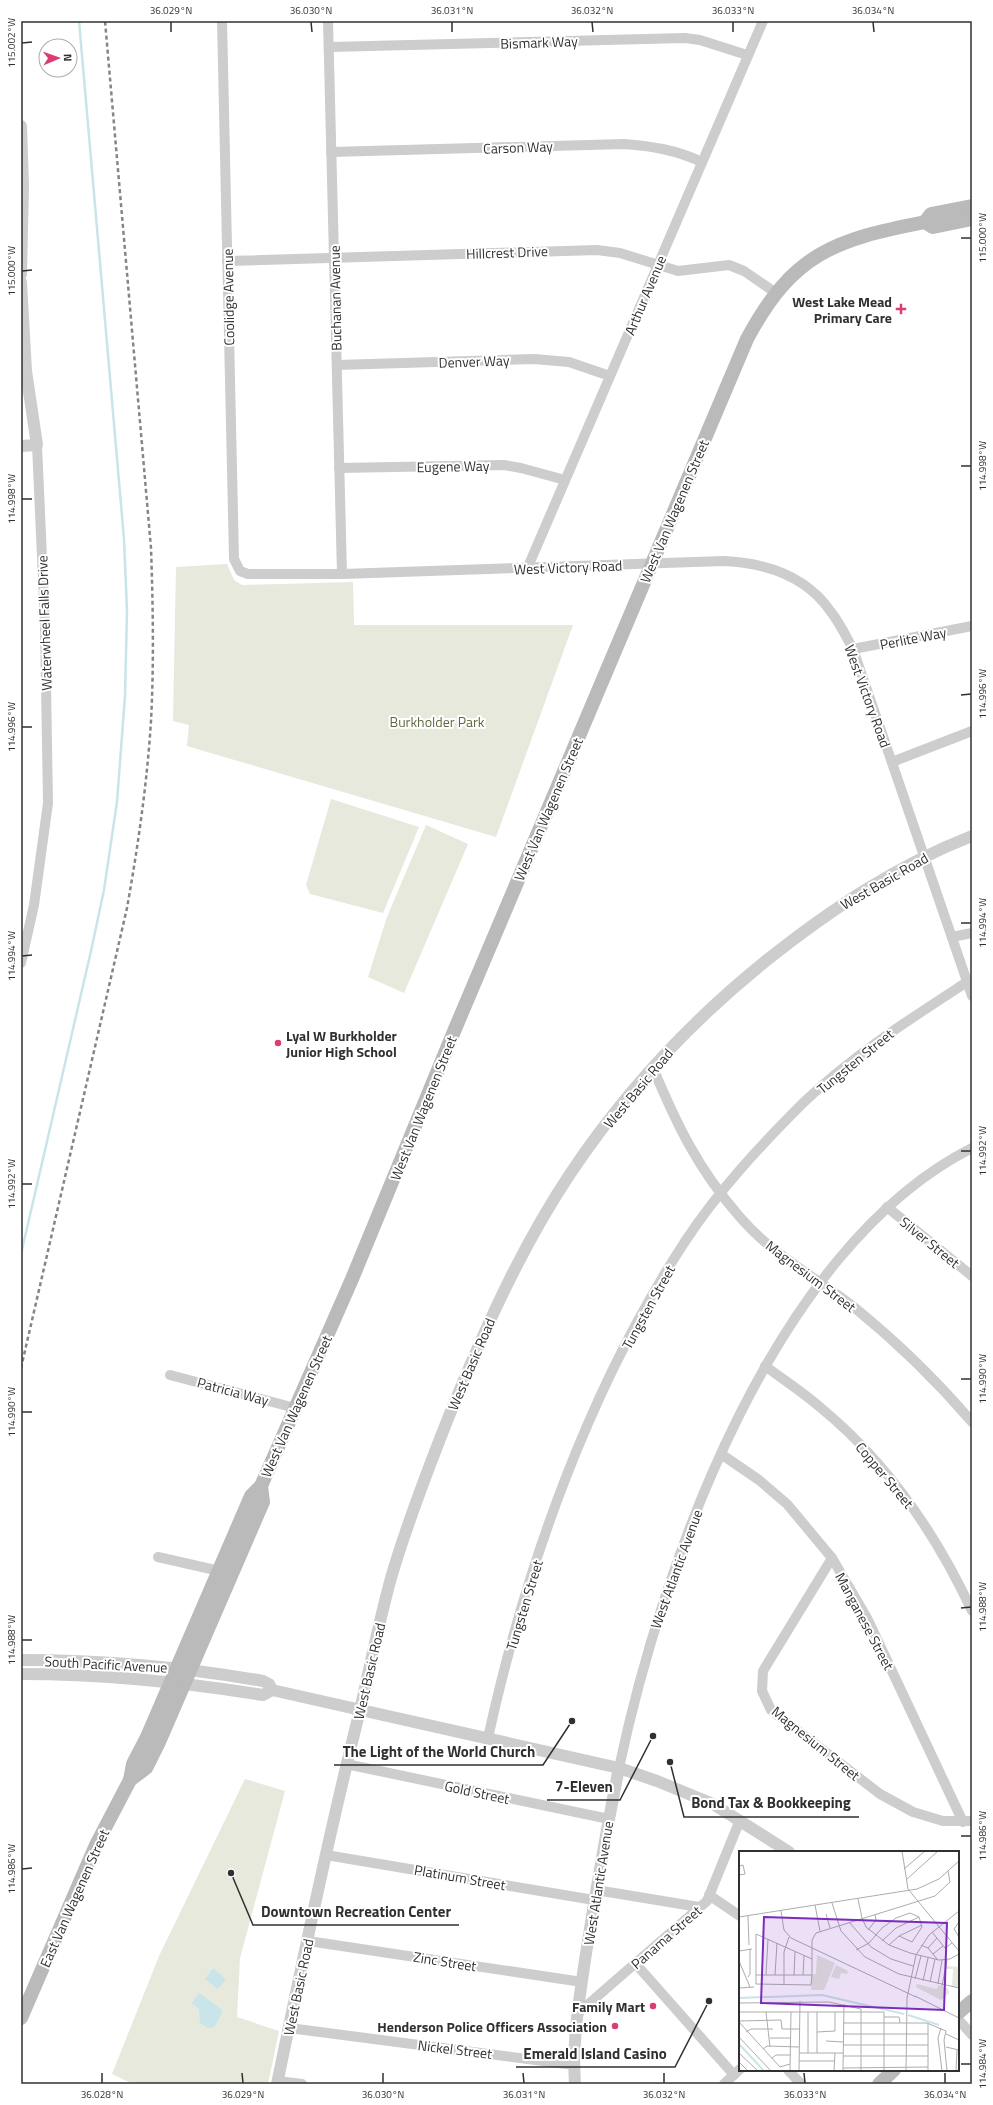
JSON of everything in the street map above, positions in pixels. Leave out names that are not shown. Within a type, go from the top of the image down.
[{"type":"main road","name":"West Van Wagenen Street","points":[[181,1675],[225,1572],[251,1496],[261,1486],[352,1279],[747,339],[760,316],[776,293],[802,266],[836,245],[864,235],[925,222],[931,214],[972,206]]},
{"type":"main road","name":"West Van Wagenen Street","points":[[925,222],[933,227],[972,220]]},
{"type":"main road","name":"East Van Wagenen Street","points":[[21,2018],[96,1845],[130,1780],[146,1768],[181,1675]]},
{"type":"main road","points":[[959,2013],[972,2001]]},
{"type":"main road","points":[[879,2084],[893,2071]]},
{"type":"street","name":"Coolidge Avenue","points":[[222,21],[234,559],[240,571]]},
{"type":"street","name":"Buchanan Avenue","points":[[328,21],[342,574]]},
{"type":"street","name":"Arthur Avenue","points":[[527,569],[747,55],[763,21]]},
{"type":"street","name":"Bismark Way","points":[[329,47],[685,38],[700,40],[747,55]]},
{"type":"street","points":[[21,126],[23,178],[21,274]]},
{"type":"street","name":"Carson Way","points":[[331,152],[624,144],[653,146],[679,152],[702,162]]},
{"type":"street","name":"Hillcrest Drive","points":[[227,261],[584,249],[620,253],[678,271],[729,265],[744,271],[776,293]]},
{"type":"street","name":"Waterwheel Falls Drive","points":[[21,282],[26,371],[37,445],[40,492],[49,789],[41,861],[22,957]]},
{"type":"street","name":"Denver Way","points":[[337,365],[534,359],[569,362],[610,376]]},
{"type":"street","points":[[21,446],[37,445]]},
{"type":"street","name":"Eugene Way","points":[[339,468],[504,466],[521,468],[565,480]]},
{"type":"street","name":"West Victory Road","points":[[240,571],[248,574],[342,574],[527,569],[724,561],[749,562],[779,570],[813,592],[831,611],[853,649],[972,996]]},
{"type":"street","name":"Perlite Way","points":[[853,649],[972,626]]},
{"type":"street","points":[[892,762],[972,731]]},
{"type":"street","name":"West Basic Road","points":[[277,2082],[346,1764],[391,1578],[421,1486],[466,1374],[492,1316],[528,1244],[570,1174],[620,1106],[683,1034],[727,992],[801,933],[859,892],[925,857],[972,836]]},
{"type":"street","points":[[952,937],[972,933]]},
{"type":"street","name":"Tungsten Street","points":[[488,1738],[497,1698],[529,1584],[564,1483],[602,1393],[646,1305],[687,1239],[720,1194],[763,1145],[794,1113],[844,1067],[892,1030],[967,982]]},
{"type":"street","name":"Magnesium Street","points":[[653,1068],[676,1123],[693,1154],[720,1194],[761,1239],[787,1261],[854,1307],[915,1360],[972,1422]]},
{"type":"street","name":"West Atlantic Avenue","points":[[574,2084],[577,2014],[595,1895],[619,1768],[636,1691],[654,1629],[688,1533],[721,1454],[765,1366],[786,1330],[819,1284],[867,1227],[887,1207],[916,1182],[972,1148]]},
{"type":"street","name":"Silver Street","points":[[887,1207],[972,1276]]},
{"type":"street","name":"Copper Street","points":[[765,1366],[821,1407],[858,1441],[882,1467],[934,1538],[972,1611]]},
{"type":"street","name":"Patricia Way","points":[[170,1375],[295,1408]]},
{"type":"street","name":"Manganese Street","points":[[721,1454],[759,1480],[787,1504],[832,1558],[866,1618],[967,1822]]},
{"type":"street","points":[[158,1557],[225,1572]]},
{"type":"street","name":"Magnesium Street","points":[[832,1558],[763,1671],[762,1691],[771,1710],[880,1794],[913,1812],[943,1821],[967,1822]]},
{"type":"street","name":"South Pacific Avenue","points":[[21,1660],[104,1662],[181,1675]]},
{"type":"street","name":"South Pacific Avenue","points":[[21,1674],[181,1675]]},
{"type":"street","points":[[181,1675],[263,1695],[272,1690],[619,1768],[657,1781],[713,1804],[787,1851]]},
{"type":"street","name":"Gold Street","points":[[346,1764],[609,1819]]},
{"type":"street","name":"Panama Street","points":[[577,2014],[699,1907],[709,1895],[740,1820]]},
{"type":"street","name":"Platinum Street","points":[[326,1855],[595,1895],[699,1907]]},
{"type":"street","points":[[709,1895],[739,1915]]},
{"type":"street","name":"Zinc Street","points":[[308,1941],[582,1982]]},
{"type":"street","points":[[636,1963],[737,2072],[724,2084]]},
{"type":"street","points":[[959,2020],[972,2036]]},
{"type":"street","name":"Nickel Street","points":[[289,2028],[574,2065]]},
{"type":"street","points":[[789,2071],[801,2084]]},
{"type":"street","points":[[277,2082],[302,2084]]},
{"type":"green space","name":"Burkholder Park","points":[[227,564],[234,580],[242,585],[353,582],[354,625],[573,625],[496,837],[187,746],[189,725],[173,721],[176,567]]},
{"type":"green space","points":[[331,799],[419,827],[383,913],[310,894],[306,885]]},
{"type":"green space","points":[[426,825],[468,844],[404,993],[368,977],[387,917]]},
{"type":"green space","points":[[245,1779],[285,1791],[240,1958],[237,2017],[279,2031],[268,2084],[133,2084],[112,2074],[159,1956]]},
{"type":"water","points":[[213,1968],[226,1979],[218,1989],[205,1979]]},
{"type":"water","points":[[199,1993],[221,2009],[222,2013],[214,2027],[208,2028],[200,2023],[199,2009],[192,2003]]},
{"type":"waterway","points":[[21,1254],[104,890],[117,802],[125,696],[127,611],[124,539],[79,21]]},
{"type":"railway","points":[[21,1368],[127,908],[142,815],[151,721],[153,678],[151,548],[105,21]]},
{"type":"place","name":"West Lake Mead Primary Care","points":[[901,309]]},
{"type":"place","name":"Lyal W Burkholder Junior High School","points":[[278,1043]]},
{"type":"place","name":"The Light of the World Church","points":[[572,1721]]},
{"type":"place","name":"7-Eleven","points":[[653,1736]]},
{"type":"place","name":"Bond Tax & Bookkeeping","points":[[670,1762]]},
{"type":"place","name":"Downtown Recreation Center","points":[[231,1873]]},
{"type":"place","name":"Emerald Island Casino","points":[[709,2001]]},
{"type":"place","name":"Family Mart","points":[[653,2006]]},
{"type":"place","name":"Henderson Police Officers Association","points":[[615,2026]]}]
